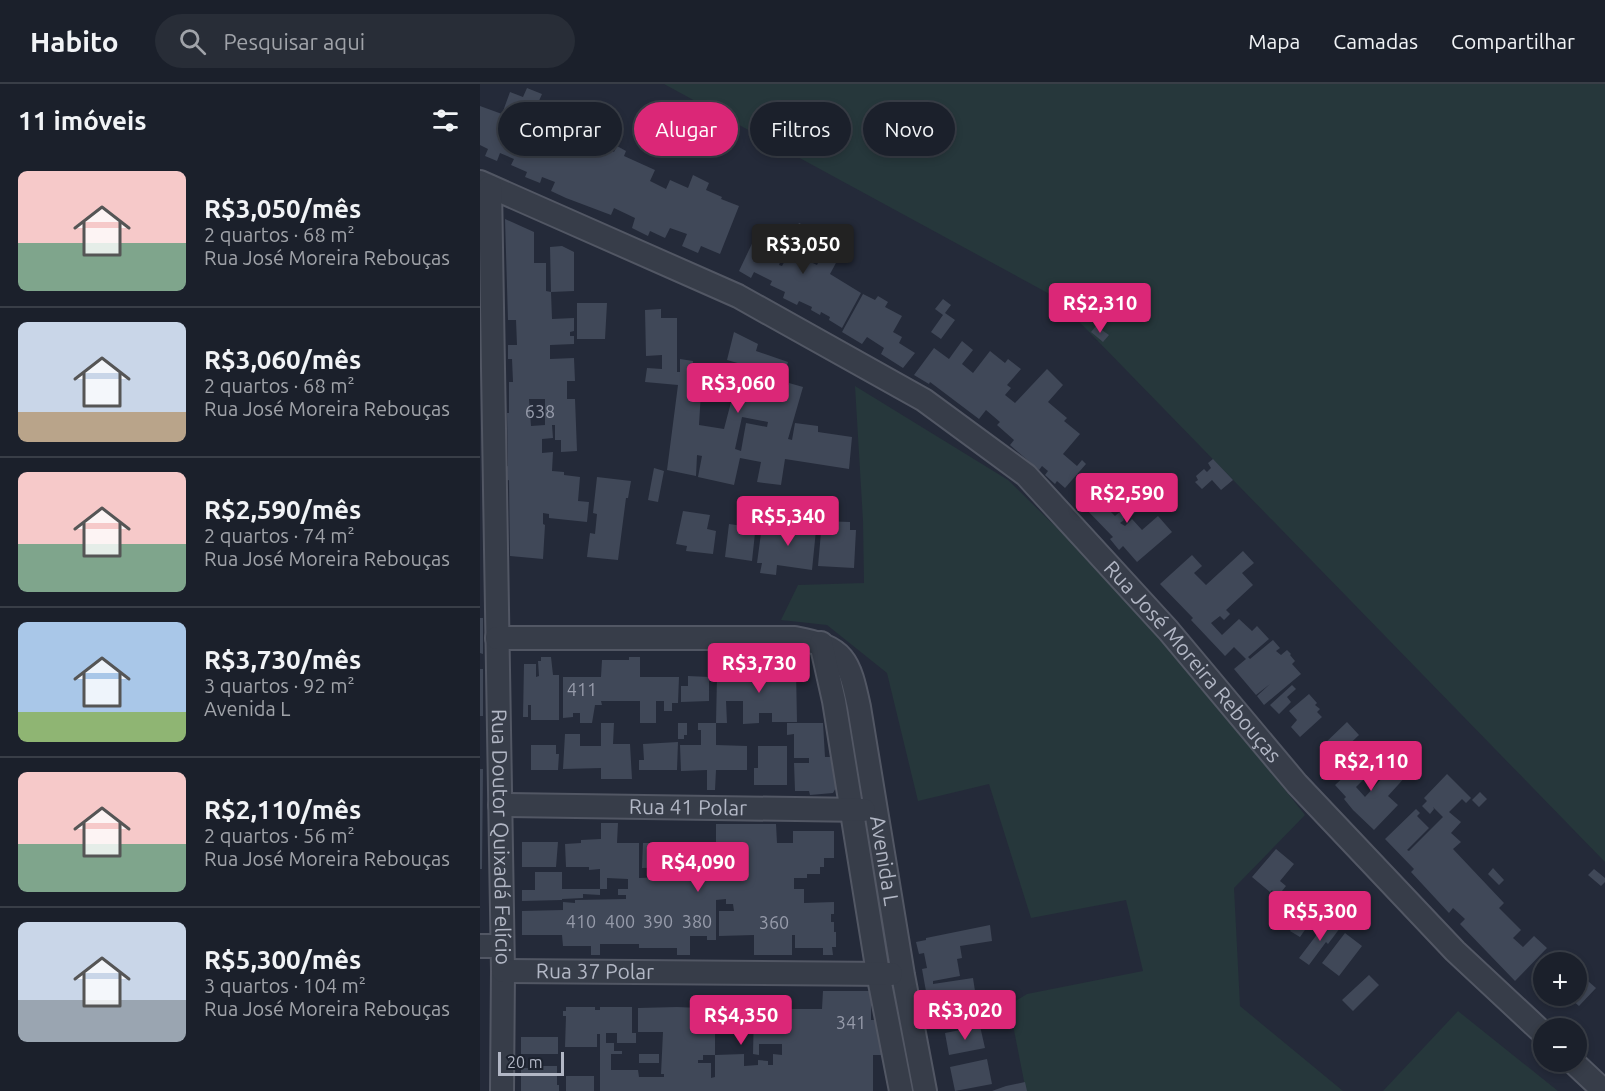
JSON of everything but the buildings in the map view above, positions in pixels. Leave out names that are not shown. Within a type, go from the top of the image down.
[{"type":"street","name":"Rua Doutor Quixadá Felício","points":[[485,185],[488,575],[497,638],[500,805],[491,946],[503,971],[502,1091]]},
{"type":"street","name":"Rua José Moreira Rebouças","points":[[485,185],[738,296],[924,400],[1026,475],[1168,630],[1297,784],[1455,951],[1533,1024]]},
{"type":"street","name":"Avenida L","points":[[497,638],[795,638],[821,643],[841,657],[851,672],[859,707],[903,975],[925,1091]]},
{"type":"street","name":"Avenida L","points":[[821,643],[834,701],[878,973],[901,1091]]},
{"type":"street","name":"Rua 41 Polar","points":[[500,805],[875,811]]},
{"type":"street","name":"Rua 37 Polar","points":[[503,971],[903,975]]},
{"type":"street","points":[[1584,1072],[1604,1091]]},
{"type":"shaded area","points":[[664,84],[1605,84],[1605,862],[1055,297],[796,156],[851,156],[851,102],[750,102],[750,131],[738,124],[738,102],[697,102]]},
{"type":"shaded area","points":[[855,386],[1008,480],[1151,620],[1305,815],[1234,888],[1240,1006],[1343,1091],[1026,1091],[1009,1005],[1027,994],[1143,971],[1126,900],[1031,918],[989,784],[918,801],[887,673],[827,625],[781,620],[798,585],[864,583],[863,521]]},
{"type":"shaded area","points":[[1458,1011],[1558,1091],[1383,1091]]}]
